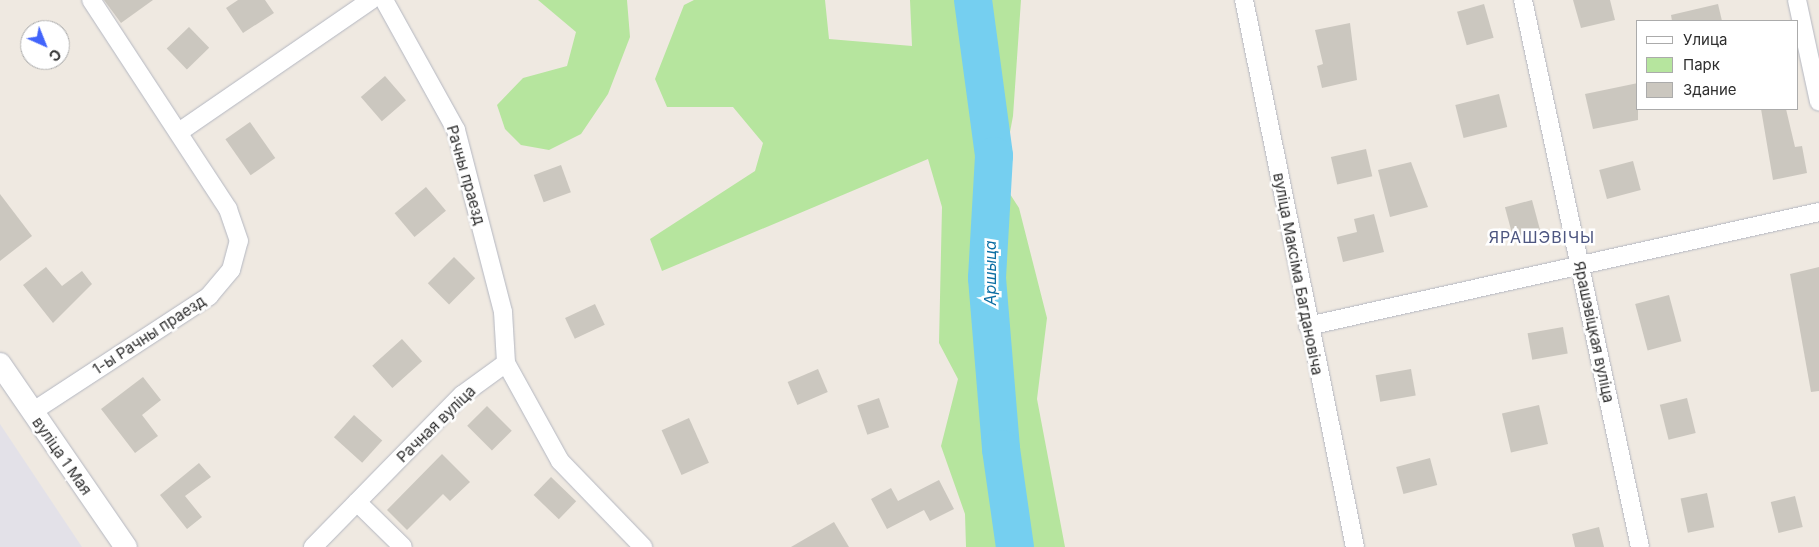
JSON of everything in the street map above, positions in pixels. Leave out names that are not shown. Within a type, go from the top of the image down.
[{"type":"street","name":"1-ы Рачны праезд","points":[[32,412],[210,296],[231,270],[239,241],[228,209],[91,0]]},
{"type":"street","points":[[178,132],[371,0]]},
{"type":"street","name":"Рачны праезд","points":[[384,0],[456,130],[503,312],[506,363]]},
{"type":"street","name":"вуліца Максіма Багдановіча","points":[[1244,0],[1308,326],[1355,547]]},
{"type":"street","name":"Ярашэвіцкая вуліца","points":[[1523,0],[1640,547]]},
{"type":"street","points":[[1797,0],[1819,102]]},
{"type":"street","points":[[1308,326],[1579,263],[1819,212]]},
{"type":"street","points":[[506,363],[560,461],[643,547]]},
{"type":"street","name":"Рачная вуліца","points":[[313,547],[462,395],[506,363]]},
{"type":"street","name":"вуліца 1 Мая","points":[[0,364],[126,547]]},
{"type":"street","points":[[357,502],[402,547]]},
{"type":"shaded area","points":[[0,424],[82,547],[0,547]]},
{"type":"green space","points":[[538,0],[627,0],[630,37],[608,94],[581,134],[549,150],[521,145],[505,129],[497,105],[523,78],[567,66],[576,32]]},
{"type":"green space","points":[[694,0],[825,0],[829,39],[912,46],[910,0],[1021,0],[1013,116],[1001,180],[1019,208],[1047,318],[1037,399],[1065,547],[966,547],[965,514],[941,446],[958,379],[939,343],[942,207],[928,159],[662,271],[650,239],[755,171],[763,143],[733,107],[667,107],[655,79],[684,5]]},
{"type":"building","points":[[104,0],[153,0],[121,23]]},
{"type":"building","points":[[238,0],[265,0],[274,13],[243,33],[226,8]]},
{"type":"building","points":[[1573,0],[1610,0],[1615,20],[1581,28]]},
{"type":"building","points":[[1484,4],[1494,38],[1467,45],[1457,12]]},
{"type":"building","points":[[1718,4],[1722,20],[1672,20],[1671,15]]},
{"type":"building","points":[[1350,23],[1357,80],[1322,88],[1317,66],[1323,64],[1315,30]]},
{"type":"building","points":[[189,27],[209,48],[187,69],[167,49]]},
{"type":"building","points":[[385,76],[406,100],[382,121],[361,97]]},
{"type":"building","points":[[1636,83],[1638,120],[1593,129],[1585,94]]},
{"type":"building","points":[[1499,94],[1507,127],[1464,138],[1455,105]]},
{"type":"building","points":[[1761,110],[1786,110],[1795,147],[1802,146],[1807,173],[1773,180]]},
{"type":"building","points":[[250,122],[275,158],[251,175],[225,139]]},
{"type":"building","points":[[1366,149],[1372,176],[1337,184],[1331,157]]},
{"type":"building","points":[[1633,161],[1641,190],[1607,199],[1599,170]]},
{"type":"building","points":[[1411,162],[1428,207],[1390,217],[1378,170]]},
{"type":"building","points":[[561,165],[571,192],[544,202],[534,175]]},
{"type":"building","points":[[426,187],[446,211],[415,237],[395,213]]},
{"type":"building","points":[[0,194],[32,236],[0,261]]},
{"type":"building","points":[[1532,200],[1541,234],[1514,241],[1505,207]]},
{"type":"building","points":[[1374,214],[1384,252],[1343,262],[1337,237],[1357,232],[1354,219]]},
{"type":"building","points":[[454,257],[475,278],[449,304],[428,283]]},
{"type":"building","points":[[46,267],[62,286],[82,271],[92,284],[53,323],[23,285]]},
{"type":"building","points":[[1819,267],[1819,391],[1811,392],[1790,274]]},
{"type":"building","points":[[1669,295],[1681,341],[1648,350],[1635,304]]},
{"type":"building","points":[[595,304],[605,325],[575,339],[565,318]]},
{"type":"building","points":[[1563,327],[1568,354],[1532,360],[1528,333]]},
{"type":"building","points":[[402,339],[422,361],[392,388],[372,366]]},
{"type":"building","points":[[818,369],[828,392],[797,405],[788,382]]},
{"type":"building","points":[[1411,369],[1416,396],[1380,402],[1376,375]]},
{"type":"building","points":[[143,377],[161,400],[142,415],[158,436],[135,453],[101,409]]},
{"type":"building","points":[[879,398],[889,427],[867,435],[857,405]]},
{"type":"building","points":[[1687,398],[1696,433],[1669,440],[1660,405]]},
{"type":"building","points":[[1539,405],[1548,444],[1511,453],[1502,414]]},
{"type":"building","points":[[487,406],[512,431],[492,451],[467,426]]},
{"type":"building","points":[[354,415],[382,440],[362,463],[334,437]]},
{"type":"building","points":[[689,418],[709,463],[682,475],[662,430]]},
{"type":"building","points":[[442,454],[470,482],[450,501],[443,494],[407,530],[387,510]]},
{"type":"building","points":[[1430,458],[1437,485],[1403,494],[1396,467]]},
{"type":"building","points":[[199,463],[211,477],[185,496],[202,517],[187,529],[160,495]]},
{"type":"building","points":[[551,477],[576,501],[559,519],[534,495]]},
{"type":"building","points":[[939,480],[954,509],[930,521],[924,510],[887,529],[871,499],[891,488],[898,501]]},
{"type":"building","points":[[1707,493],[1714,527],[1688,533],[1681,499]]},
{"type":"building","points":[[1795,496],[1803,527],[1778,533],[1771,502]]},
{"type":"building","points":[[834,522],[849,547],[791,547]]},
{"type":"building","points":[[1599,527],[1604,547],[1575,547],[1572,534]]},
{"type":"waterway","name":"Аршыца","points":[[973,0],[994,156],[987,278],[1001,449],[1015,547]]},
{"type":"district","name":"ЯРАШЭВІЧЫ","points":[[1542,237]]}]
